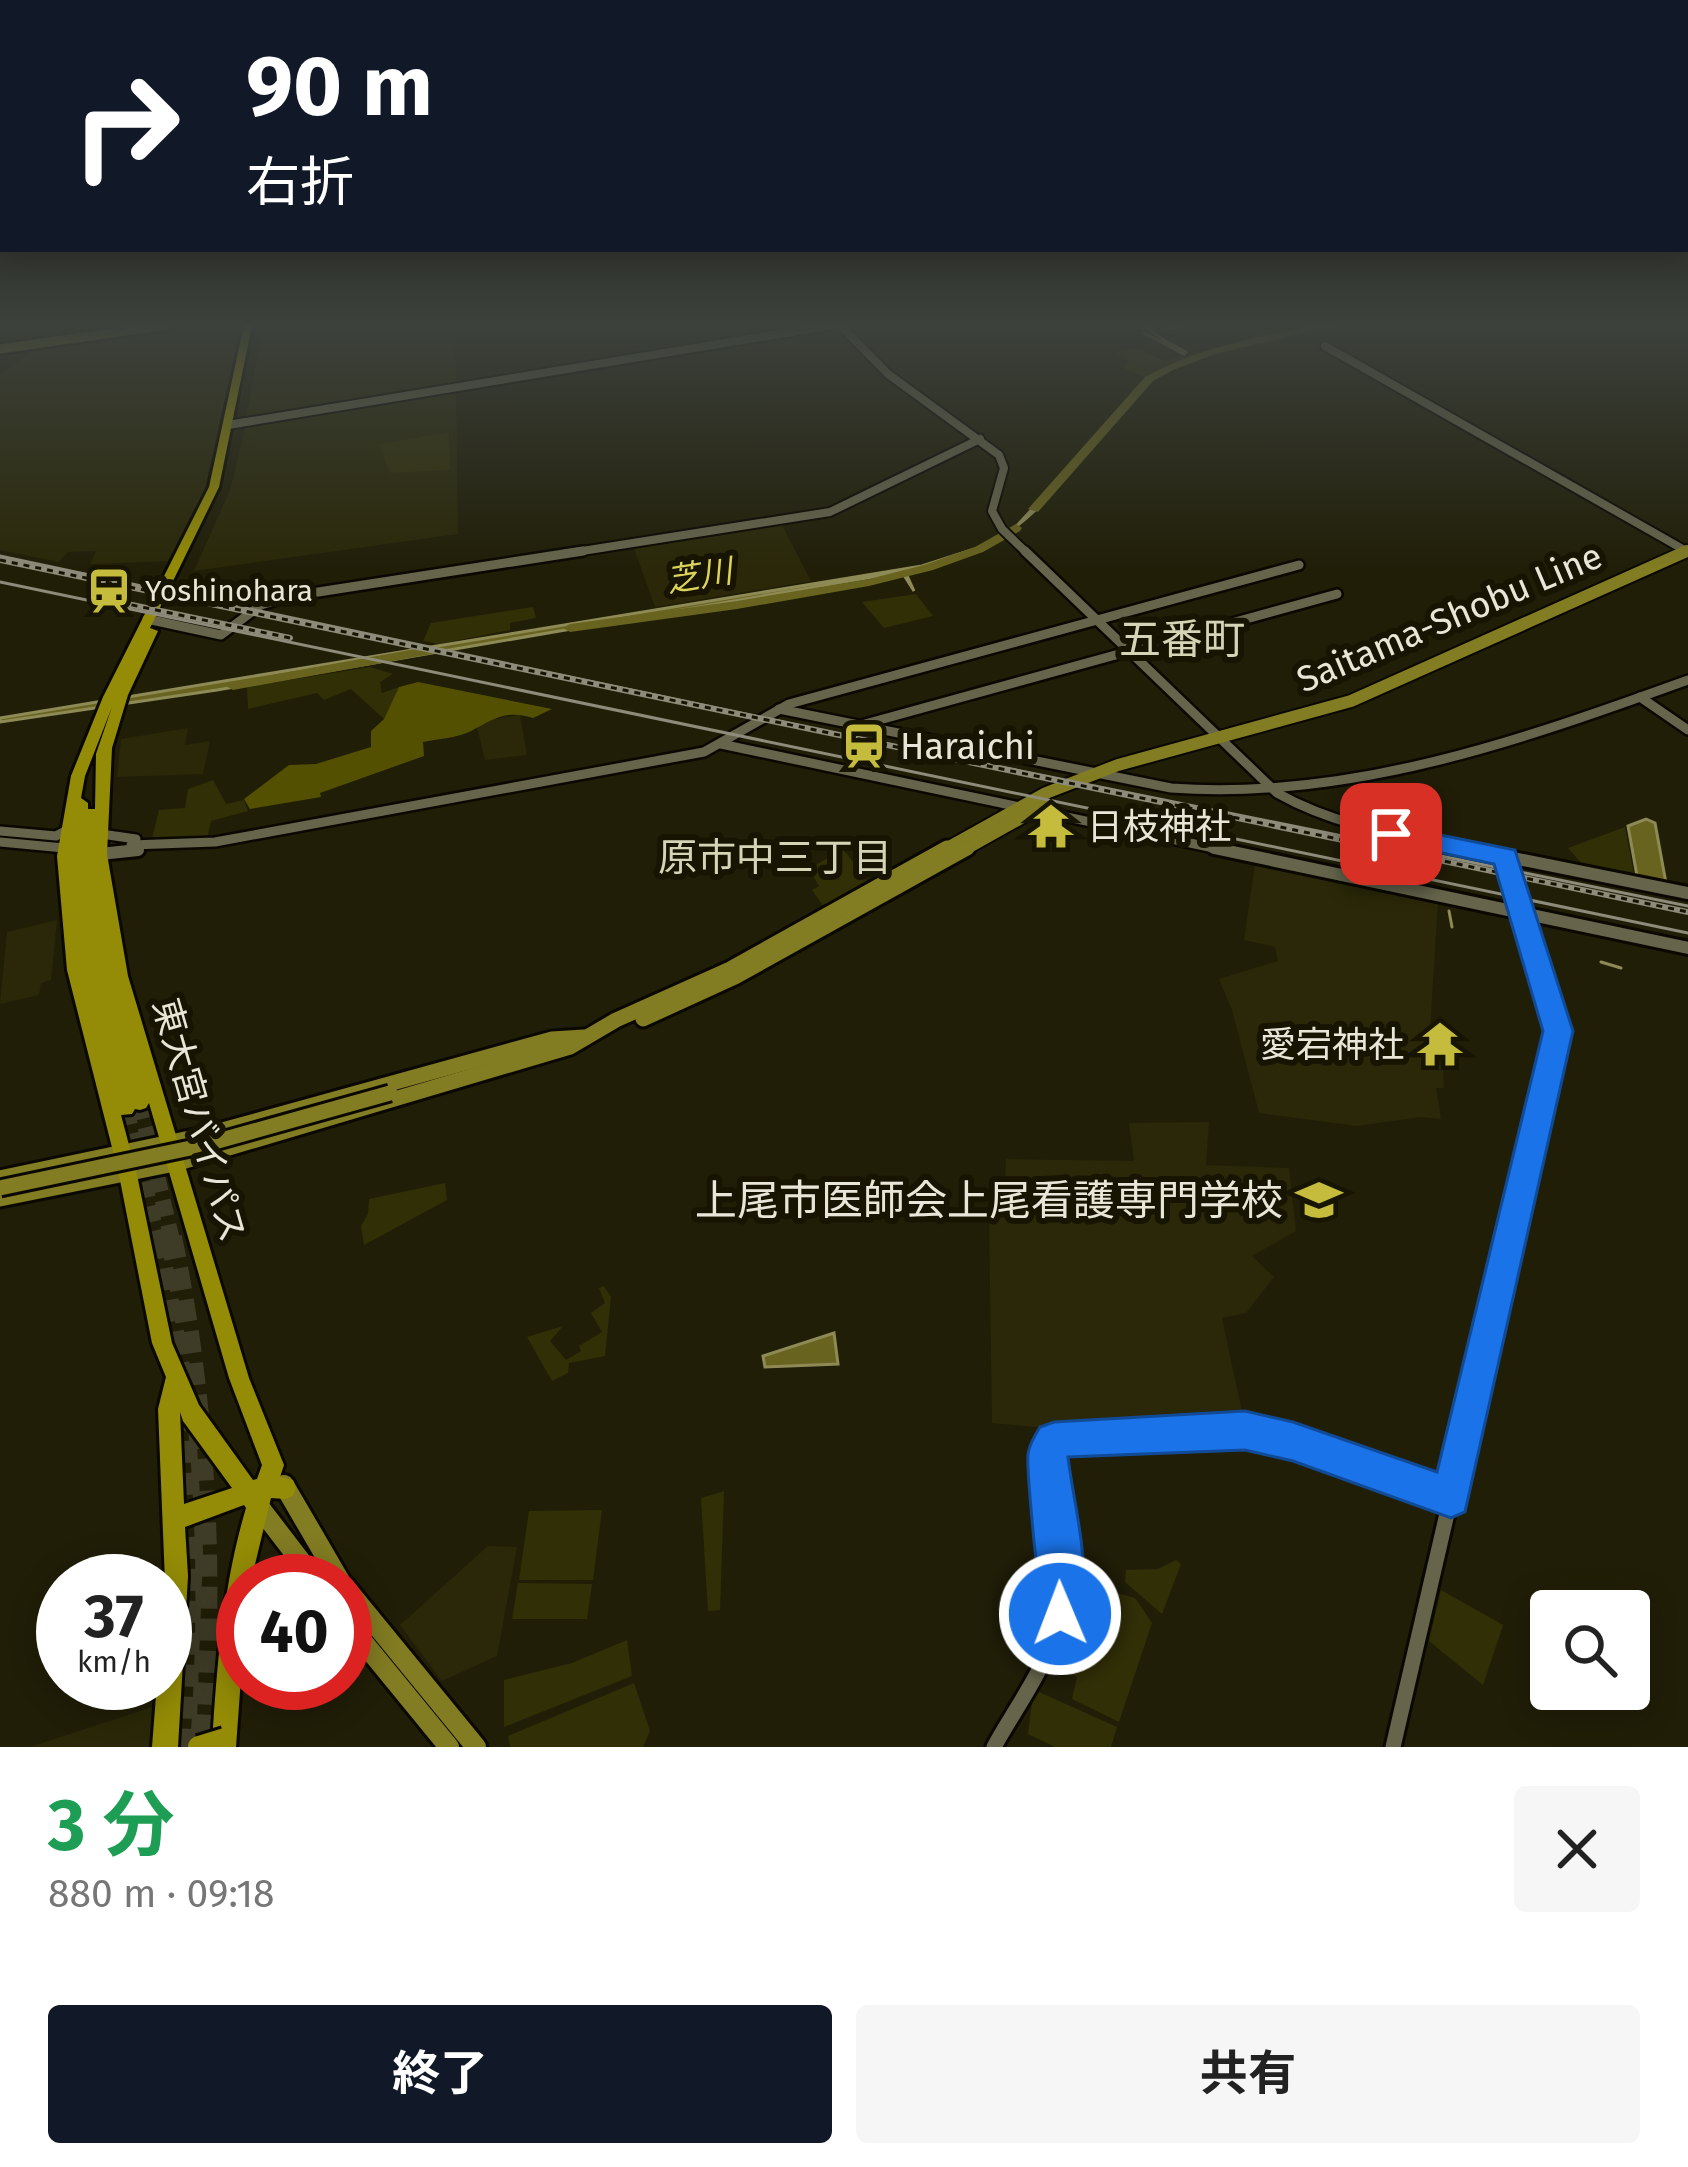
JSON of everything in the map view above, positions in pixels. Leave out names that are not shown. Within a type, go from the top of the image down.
[{"type":"highway","points":[[233,425],[236,407]]},
{"type":"highway","points":[[133,1106],[78,901],[76,840],[113,703],[205,511],[238,407]]},
{"type":"highway","points":[[98,746],[78,776],[65,839],[65,905],[75,970],[125,1164],[161,1343],[200,1426],[265,1487]]},
{"type":"highway","name":"東大宮バイパス","points":[[98,746],[100,854],[120,976],[239,1378],[265,1487]]},
{"type":"highway","points":[[165,1747],[174,1629],[169,1408],[175,1380]]},
{"type":"highway","points":[[175,1520],[265,1487]]},
{"type":"highway","points":[[250,1554],[265,1487]]},
{"type":"highway","points":[[199,1747],[225,1743],[228,1710]]},
{"type":"main road","name":"Saitama-Shobu Line","points":[[0,1188],[162,1156],[661,1012],[735,977],[1025,808],[1097,773],[1358,706],[1687,553]]},
{"type":"main road","name":"Saitama-Shobu Line","points":[[1025,808],[1221,742]]},
{"type":"main road","points":[[0,1199],[125,1164],[170,1142],[552,1039],[584,1036]]},
{"type":"main road","points":[[0,1178],[125,1164],[176,1164],[544,1057],[584,1036]]},
{"type":"main road","points":[[265,1487],[299,1554]]},
{"type":"main road","points":[[265,1487],[319,1554]]},
{"type":"main road","points":[[372,1622],[476,1747]]},
{"type":"main road","points":[[372,1653],[449,1747]]},
{"type":"street","points":[[233,425],[345,407]]},
{"type":"street","points":[[934,407],[999,455],[1004,469],[992,511],[1002,529],[1267,786],[1329,820],[1688,893]]},
{"type":"street","points":[[1431,407],[1687,553]]},
{"type":"street","points":[[152,621],[221,635],[261,605],[286,597],[833,512],[980,439]]},
{"type":"street","points":[[131,845],[196,844],[260,835],[683,756],[721,744],[776,709],[1093,617],[1299,565]]},
{"type":"street","points":[[862,725],[1337,594]]},
{"type":"street","points":[[776,709],[1193,791],[1423,767],[1688,680]]},
{"type":"street","points":[[1640,698],[1688,730]]},
{"type":"street","points":[[721,744],[1688,949]]},
{"type":"street","points":[[100,834],[108,839],[179,840],[260,835]]},
{"type":"street","points":[[100,854],[206,849],[260,835]]},
{"type":"street","points":[[0,837],[65,839]]},
{"type":"street","points":[[0,837],[20,838]]},
{"type":"street","points":[[1394,1747],[1558,1031],[1505,856]]},
{"type":"street","points":[[994,1747],[1060,1614],[1063,1584],[1047,1468],[1047,1452],[1054,1441],[1181,1430],[1245,1430],[1293,1441],[1451,1497]]},
{"type":"shaded area","points":[[0,407],[224,407],[203,496],[171,561],[90,564],[96,551],[68,552],[59,562],[0,550]]},
{"type":"shaded area","points":[[248,407],[333,407],[245,421]]},
{"type":"shaded area","points":[[351,407],[456,407],[458,534],[194,571],[230,490],[246,424]]},
{"type":"shaded area","points":[[449,432],[450,470],[390,473],[379,444]]},
{"type":"shaded area","points":[[1047,493],[1050,495],[1035,511],[1016,526]]},
{"type":"shaded area","points":[[782,525],[811,581],[655,607],[633,546]]},
{"type":"shaded area","points":[[989,544],[948,562],[905,571],[914,591],[902,572],[217,690],[0,722],[0,718],[922,566]]},
{"type":"shaded area","points":[[916,594],[933,616],[884,628],[862,602]]},
{"type":"shaded area","points":[[533,607],[536,618],[510,623],[510,630],[439,644],[423,641],[431,623]]},
{"type":"shaded area","points":[[370,667],[393,674],[380,682],[382,693],[399,687],[384,719],[351,689],[324,700],[317,693],[248,709],[247,687]]},
{"type":"shaded area","points":[[418,682],[552,709],[533,718],[499,717],[454,737],[423,742],[424,756],[320,793],[321,797],[250,809],[244,799],[289,765],[316,764],[371,747],[371,731],[384,719],[399,687]]},
{"type":"shaded area","points":[[520,715],[527,755],[485,760],[477,727],[482,721]]},
{"type":"shaded area","points":[[188,728],[185,745],[210,741],[203,774],[117,777],[121,739]]},
{"type":"shaded area","points":[[213,780],[226,804],[244,800],[248,811],[211,821],[207,839],[152,839],[159,810],[185,808],[188,789]]},
{"type":"shaded area","points":[[1646,819],[1655,823],[1666,883],[1637,876],[1628,826]]},
{"type":"shaded area","points":[[1625,827],[1634,875],[1584,866],[1568,848]]},
{"type":"shaded area","points":[[843,849],[868,882],[824,907],[812,890],[819,886],[809,869]]},
{"type":"shaded area","points":[[1255,864],[1438,903],[1428,1061],[1443,1066],[1444,1088],[1436,1088],[1441,1119],[1421,1117],[1357,1126],[1259,1113],[1219,979],[1278,961],[1275,947],[1244,940]]},
{"type":"shaded area","points":[[57,920],[51,980],[41,983],[39,995],[0,1004],[7,932]]},
{"type":"shaded area","points":[[1209,1122],[1206,1165],[1289,1168],[1296,1231],[1252,1256],[1274,1277],[1246,1313],[1222,1318],[1244,1421],[1035,1427],[992,1423],[989,1216],[1005,1181],[1006,1159],[1134,1161],[1129,1123]]},
{"type":"shaded area","points":[[445,1183],[447,1200],[364,1245],[361,1226],[369,1199]]},
{"type":"shaded area","points":[[604,1286],[611,1297],[605,1356],[569,1363],[568,1373],[552,1381],[527,1337],[563,1326],[550,1341],[566,1360],[581,1351],[579,1346],[602,1332],[591,1313],[605,1303],[599,1288]]},
{"type":"shaded area","points":[[834,1333],[838,1364],[765,1367],[763,1356]]},
{"type":"shaded area","points":[[724,1491],[720,1610],[708,1611],[701,1498]]},
{"type":"shaded area","points":[[602,1510],[593,1580],[519,1580],[529,1511]]},
{"type":"shaded area","points":[[488,1546],[517,1547],[497,1656],[442,1681],[400,1625]]},
{"type":"shaded area","points":[[1176,1560],[1181,1564],[1162,1614],[1125,1582],[1126,1570],[1158,1569]]},
{"type":"shaded area","points":[[518,1583],[592,1584],[587,1619],[512,1619]]},
{"type":"shaded area","points":[[1441,1590],[1503,1625],[1483,1685],[1429,1641]]},
{"type":"shaded area","points":[[1092,1592],[1135,1598],[1152,1623],[1119,1722],[1072,1699],[1077,1677],[1053,1666],[1084,1599]]},
{"type":"shaded area","points":[[627,1640],[632,1676],[504,1727],[504,1680],[572,1663]]},
{"type":"shaded area","points":[[634,1683],[650,1731],[643,1747],[510,1747],[508,1736]]},
{"type":"shaded area","points":[[1039,1692],[1117,1727],[1111,1747],[1055,1747],[1028,1734],[1033,1694]]},
{"type":"shaded area","points":[[143,1710],[152,1710],[151,1747],[30,1747]]},
{"type":"waterway","name":"芝川","points":[[1034,509],[1125,407]]},
{"type":"waterway","name":"芝川","points":[[570,628],[869,582],[979,549],[1016,528]]},
{"type":"waterway","name":"芝川","points":[[233,686],[432,650]]},
{"type":"waterway","points":[[1449,911],[1452,927]]},
{"type":"waterway","points":[[1601,962],[1621,968]]},
{"type":"tunnel","points":[[19,838],[70,842]]},
{"type":"tunnel","points":[[94,844],[131,845]]},
{"type":"tunnel","points":[[140,1103],[172,1240]]},
{"type":"tunnel","points":[[126,1109],[158,1240]]},
{"type":"tunnel","points":[[157,1237],[180,1373]]},
{"type":"tunnel","points":[[171,1237],[192,1364],[204,1491],[201,1747]]},
{"type":"tunnel","points":[[184,1409],[192,1550],[185,1747]]},
{"type":"tram line","points":[[0,556],[863,739],[1688,906]]},
{"type":"tram line","points":[[0,582],[1688,933]]},
{"type":"railway","points":[[0,560],[1688,912]]},
{"type":"railway","points":[[108,600],[290,638]]},
{"type":"place","name":"Yoshinohara","points":[[109,591]]},
{"type":"place","name":"Haraichi","points":[[864,746]]},
{"type":"place","name":"日枝神社","points":[[1051,826]]},
{"type":"place","name":"愛宕神社","points":[[1440,1044]]},
{"type":"place","name":"上尾市医師会上尾看護専門学校","points":[[1319,1200]]},
{"type":"district","name":"五番町","points":[[1182,639]]},
{"type":"district","name":"原市中三丁目","points":[[775,857]]},
{"type":"route","points":[[1060,1614],[1063,1584],[1047,1452],[1054,1441],[1067,1437],[1245,1430],[1293,1441],[1451,1497],[1558,1031],[1505,856],[1391,834]]}]
